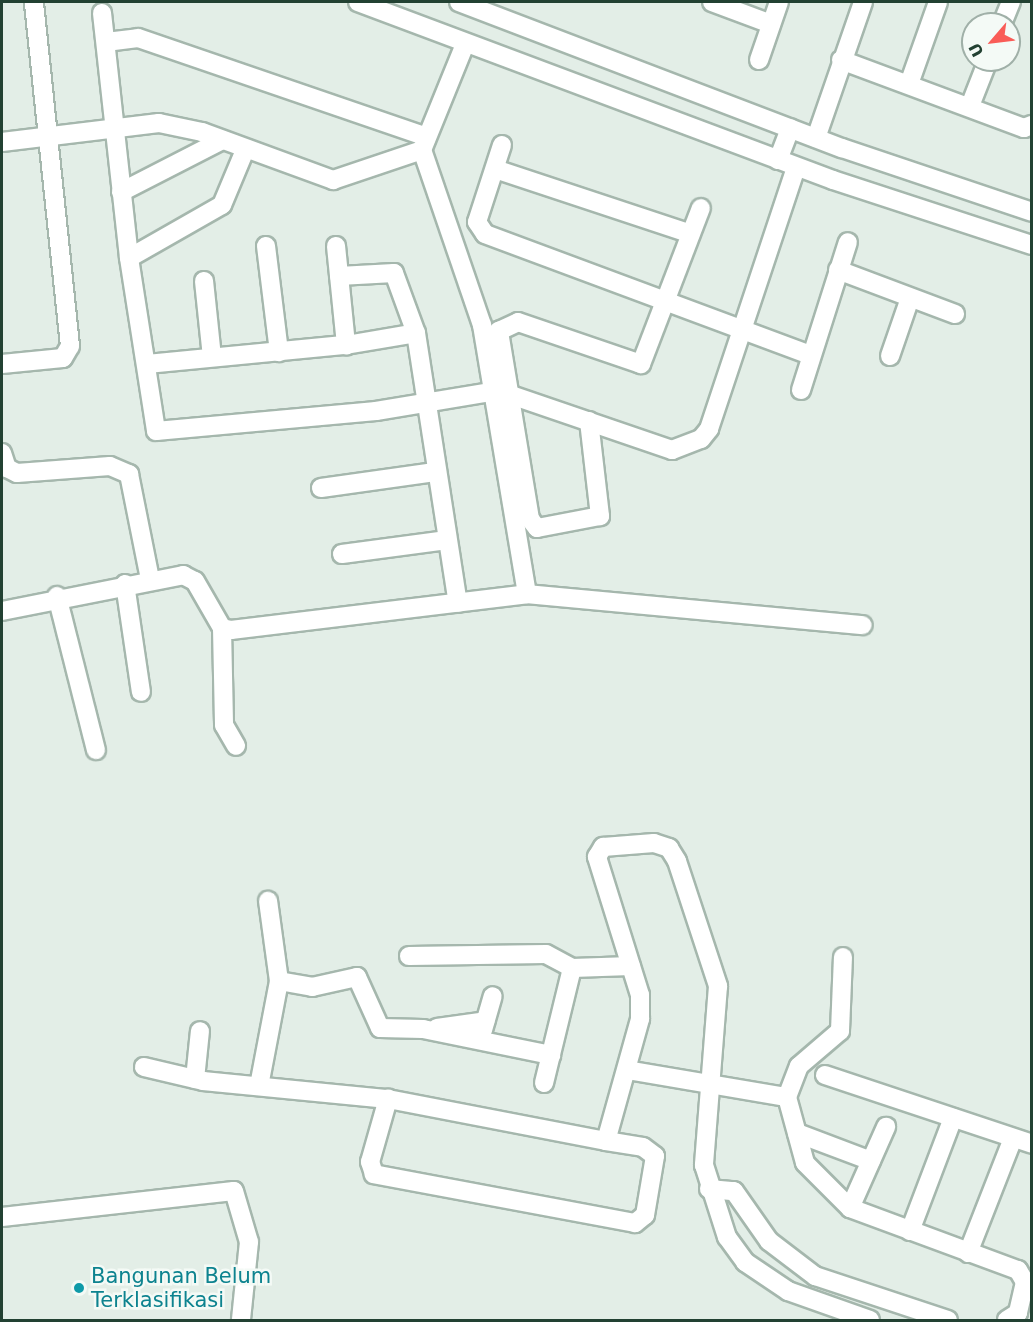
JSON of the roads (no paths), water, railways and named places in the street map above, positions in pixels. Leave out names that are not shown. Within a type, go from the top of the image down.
[{"type":"street","points":[[2,364],[55,360],[69,351],[50,139],[34,2]]},
{"type":"street","points":[[362,2],[465,44],[796,167],[1032,245]]},
{"type":"street","points":[[459,2],[842,148],[1032,212]]},
{"type":"street","points":[[712,2],[771,24]]},
{"type":"street","points":[[759,60],[779,2]]},
{"type":"street","points":[[816,138],[841,60],[863,2]]},
{"type":"street","points":[[909,84],[938,2]]},
{"type":"street","points":[[102,13],[113,130],[129,258],[147,364],[153,426],[161,434],[505,394],[672,450],[691,446],[709,429],[741,326],[796,167]]},
{"type":"street","points":[[106,42],[138,38],[424,143]]},
{"type":"street","points":[[465,44],[424,143],[505,394],[530,519],[537,528],[600,516],[589,421]]},
{"type":"street","points":[[841,60],[970,106],[1024,128],[1032,125]]},
{"type":"street","points":[[970,106],[983,72]]},
{"type":"street","points":[[2,142],[50,139],[159,123],[222,140],[333,180],[424,143]]},
{"type":"street","points":[[778,160],[790,128]]},
{"type":"street","points":[[121,192],[222,140]]},
{"type":"street","points":[[502,145],[477,222],[484,234],[741,326],[810,355]]},
{"type":"street","points":[[833,180],[842,148]]},
{"type":"street","points":[[129,258],[222,205],[245,150]]},
{"type":"street","points":[[495,169],[691,234]]},
{"type":"street","points":[[527,594],[499,331],[506,324],[518,322],[638,366],[701,208]]},
{"type":"street","points":[[801,390],[810,355],[848,242]]},
{"type":"street","points":[[266,246],[279,352]]},
{"type":"street","points":[[336,246],[346,345]]},
{"type":"street","points":[[838,270],[955,314]]},
{"type":"street","points":[[339,276],[394,273],[416,333],[435,472],[458,603]]},
{"type":"street","points":[[204,281],[212,357]]},
{"type":"street","points":[[890,356],[910,298]]},
{"type":"street","points":[[147,364],[346,345],[416,333]]},
{"type":"street","points":[[2,453],[7,468],[17,472],[110,466],[129,474],[150,579]]},
{"type":"street","points":[[321,488],[435,472]]},
{"type":"street","points":[[342,554],[447,540]]},
{"type":"street","points":[[2,611],[57,596],[150,579],[192,579],[222,628],[224,725],[236,746]]},
{"type":"street","points":[[125,584],[141,692]]},
{"type":"street","points":[[222,628],[527,594],[862,625]]},
{"type":"street","points":[[57,596],[96,750]]},
{"type":"street","points":[[606,1141],[640,1019],[631,966],[597,857],[603,847],[654,843],[669,848],[677,861],[718,986],[704,1165],[709,1189],[727,1237],[746,1262],[788,1291],[870,1320]]},
{"type":"street","points":[[259,1086],[279,981],[268,901]]},
{"type":"street","points":[[409,956],[546,954],[572,968],[631,966]]},
{"type":"street","points":[[843,957],[840,1031],[799,1066],[787,1097],[805,1163],[850,1209],[1018,1270],[1025,1282],[1018,1313],[1008,1320]]},
{"type":"street","points":[[544,1083],[572,968]]},
{"type":"street","points":[[279,981],[312,987],[357,977],[380,1028],[423,1029],[486,1021]]},
{"type":"street","points":[[480,1041],[493,996]]},
{"type":"street","points":[[423,1029],[551,1055]]},
{"type":"street","points":[[195,1079],[200,1030]]},
{"type":"street","points":[[144,1067],[195,1079],[388,1099],[643,1147],[655,1156],[645,1215],[635,1223],[374,1174],[370,1162],[388,1099]]},
{"type":"street","points":[[627,1070],[787,1097]]},
{"type":"street","points":[[825,1075],[1032,1144]]},
{"type":"street","points":[[910,1231],[953,1118]]},
{"type":"street","points":[[850,1209],[886,1127]]},
{"type":"street","points":[[797,1133],[871,1161]]},
{"type":"street","points":[[968,1253],[1013,1138]]},
{"type":"street","points":[[709,1189],[734,1191],[769,1241],[815,1276],[948,1320]]},
{"type":"street","points":[[2,1217],[234,1191],[249,1242],[241,1320]]},
{"type":"place","name":"Bangunan Belum Terklasifikasi","points":[[79,1288]]}]
